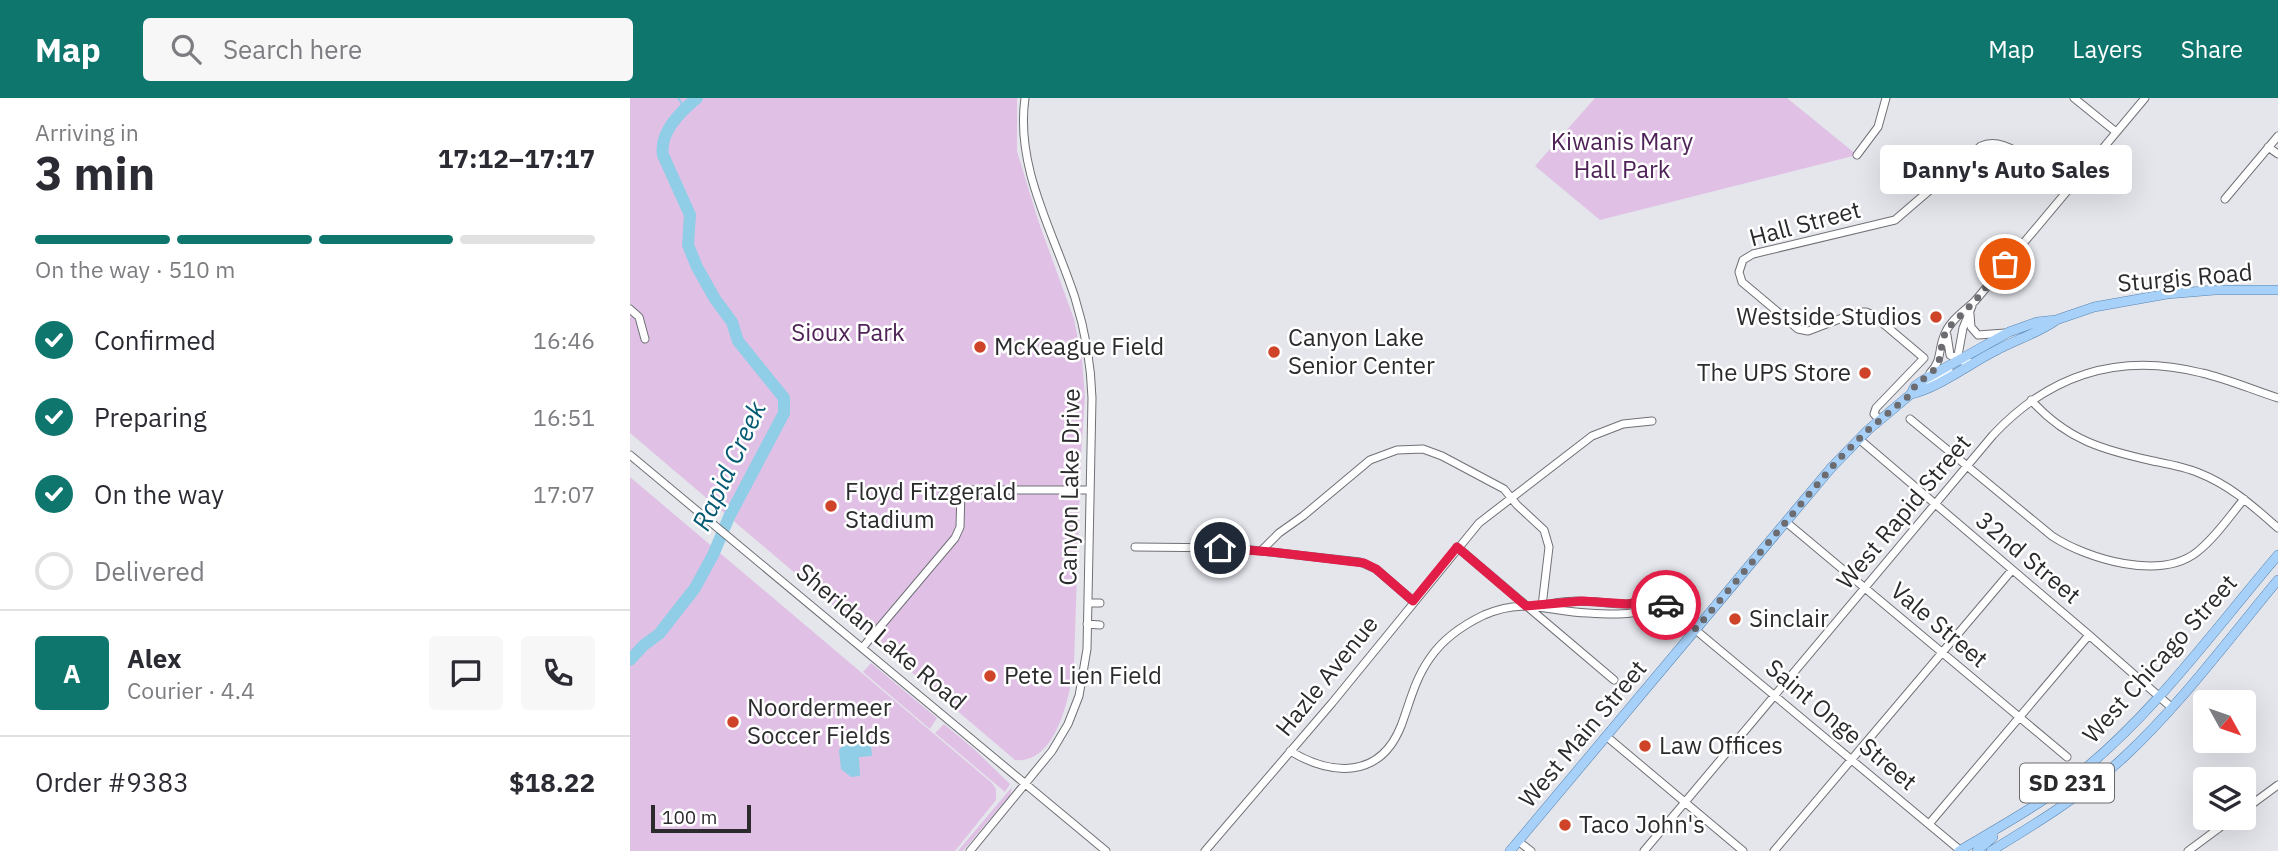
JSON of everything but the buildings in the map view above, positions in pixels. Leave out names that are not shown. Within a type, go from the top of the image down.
[{"type":"main road","name":"Sturgis Road","points":[[1925,379],[2009,332],[2094,307],[2167,294],[2216,290],[2278,290]]},
{"type":"main road","name":"Sturgis Road","points":[[1915,393],[2040,331],[2056,320]]},
{"type":"main road","name":"West Main Street","points":[[1510,851],[1831,468],[1879,419],[1915,393],[1915,386],[1925,379]]},
{"type":"main road","name":"West Chicago Street","points":[[1960,851],[2067,783],[2106,750],[2158,696],[2278,555]]},
{"type":"main road","points":[[2260,601],[2278,572]]},
{"type":"main road","name":"West Chicago Street","points":[[1991,851],[2072,800],[2123,758],[2171,707],[2278,580]]},
{"type":"main road","points":[[2171,707],[2168,698],[2170,691],[2190,668],[2205,642]]},
{"type":"main road","points":[[2123,758],[2158,714],[2161,708],[2158,696]]},
{"type":"main road","points":[[1977,851],[1983,843],[2039,808],[2067,783]]},
{"type":"street","name":"Canyon Lake Drive","points":[[970,851],[1052,751],[1072,716],[1084,673],[1093,398],[1088,352],[1075,298],[1030,175],[1024,136],[1025,98]]},
{"type":"street","points":[[1857,155],[1878,127],[1886,98]]},
{"type":"street","points":[[2074,98],[2116,132]]},
{"type":"street","name":"West Main Street","points":[[1925,379],[1939,361],[1943,338],[1948,328],[1975,301],[2145,98]]},
{"type":"street","points":[[2225,199],[2278,136]]},
{"type":"street","name":"Hall Street","points":[[1879,419],[1874,411],[1924,358],[1873,315],[1862,311],[1813,330],[1801,331],[1742,282],[1739,268],[1743,260],[1753,254],[1895,220],[1975,151],[1992,142],[2015,150],[2065,192]]},
{"type":"street","points":[[2268,147],[2278,155]]},
{"type":"street","name":"West Main Street","points":[[1915,393],[1953,367],[1958,359],[1964,328],[1975,301]]},
{"type":"street","points":[[632,309],[642,323],[645,339]]},
{"type":"street","points":[[1970,310],[1971,327],[1978,335],[2009,332]]},
{"type":"street","points":[[1948,328],[1950,355],[1972,363]]},
{"type":"street","name":"West Rapid Street","points":[[1644,851],[1935,504],[2003,425],[2031,400],[2060,383],[2090,372],[2145,364],[2205,373],[2278,398]]},
{"type":"street","points":[[1902,383],[1915,393]]},
{"type":"street","points":[[2031,400],[2060,427],[2089,444],[2197,472],[2217,481],[2244,499],[2278,528]]},
{"type":"street","points":[[1910,419],[2060,542],[2088,555],[2122,564],[2164,564],[2190,557],[2212,538],[2244,499]]},
{"type":"street","name":"Hazle Avenue","points":[[1205,851],[1457,547],[1483,520],[1592,436],[1630,422],[1652,421]]},
{"type":"street","name":"32nd Street","points":[[1858,439],[2171,707]]},
{"type":"street","points":[[1261,551],[1363,464],[1391,451],[1416,448],[1436,453],[1500,487],[1544,530],[1548,540],[1542,606]]},
{"type":"street","name":"Sheridan Lake Road","points":[[630,455],[1107,851]]},
{"type":"street","points":[[863,647],[955,538],[960,527],[961,491],[1090,490]]},
{"type":"street","name":"Vale Street","points":[[1786,522],[2067,757]]},
{"type":"street","points":[[1135,547],[1261,551],[1364,563],[1376,569],[1413,601]]},
{"type":"street","points":[[1457,547],[1614,680]]},
{"type":"street","points":[[1774,851],[2012,570]]},
{"type":"street","points":[[1290,751],[1334,768],[1350,770],[1369,764],[1393,741],[1418,678],[1430,658],[1458,630],[1486,614],[1507,608],[1566,602],[1628,604],[1652,599],[1671,609]]},
{"type":"street","points":[[1088,603],[1100,603]]},
{"type":"street","points":[[1542,606],[1588,613],[1627,613],[1654,605],[1671,609]]},
{"type":"street","name":"Saint Onge Street","points":[[1671,609],[1960,851]]},
{"type":"street","points":[[1087,625],[1100,625]]},
{"type":"street","points":[[1929,824],[2090,635]]},
{"type":"street","points":[[1606,736],[1743,851]]},
{"type":"street","points":[[2256,801],[2278,785]]},
{"type":"street","points":[[2188,851],[2216,830]]},
{"type":"street","points":[[1518,841],[1531,851]]},
{"type":"green space","name":"Sioux Park","points":[[630,98],[1017,98],[1017,151],[1038,220],[1074,319],[1082,360],[1085,397],[1074,665],[1069,694],[1058,726],[1041,752],[1029,759],[1015,760],[630,433]]},
{"type":"green space","name":"Kiwanis Mary Hall Park","points":[[1595,98],[1787,98],[1857,155],[1600,220],[1535,166]]},
{"type":"green space","points":[[630,477],[992,783],[996,789],[996,800],[955,851],[630,851]]},
{"type":"green space","points":[[871,663],[937,718],[930,729],[863,672]]},
{"type":"green space","points":[[944,724],[1010,784],[1005,792],[935,733]]},
{"type":"green space","points":[[1012,787],[1010,795],[963,851],[958,851]]},
{"type":"water","points":[[870,733],[872,756],[859,757],[860,776],[851,777],[841,769],[839,750],[843,745],[856,744],[856,734]]},
{"type":"waterway","points":[[678,98],[685,108]]},
{"type":"waterway","name":"Rapid Creek","points":[[630,660],[659,634],[695,588],[784,413],[784,398],[738,341],[732,322],[697,267],[688,245],[690,215],[663,155],[664,138],[668,130],[697,98]]},
{"type":"way so far","points":[[1666,605],[1696,629],[1837,461],[1934,370],[1948,328],[1975,301],[2005,264]]},
{"type":"place","name":"Danny's Auto Sales","points":[[2005,264]]},
{"type":"place","name":"Westside Studios","points":[[1936,317]]},
{"type":"place","name":"McKeague Field","points":[[980,347]]},
{"type":"place","name":"Canyon Lake Senior Center","points":[[1274,352]]},
{"type":"place","name":"The UPS Store","points":[[1865,373]]},
{"type":"place","name":"Floyd Fitzgerald Stadium","points":[[831,506]]},
{"type":"place","name":"Sinclair","points":[[1735,619]]},
{"type":"place","name":"Pete Lien Field","points":[[990,676]]},
{"type":"place","name":"Noordermeer Soccer Fields","points":[[733,722]]},
{"type":"place","name":"Law Offices","points":[[1645,746]]},
{"type":"place","name":"Taco John's","points":[[1565,825]]},
{"type":"route","points":[[1220,548],[1364,563],[1376,569],[1413,601],[1457,547],[1526,606],[1582,601],[1628,604],[1647,599],[1666,605]]}]
